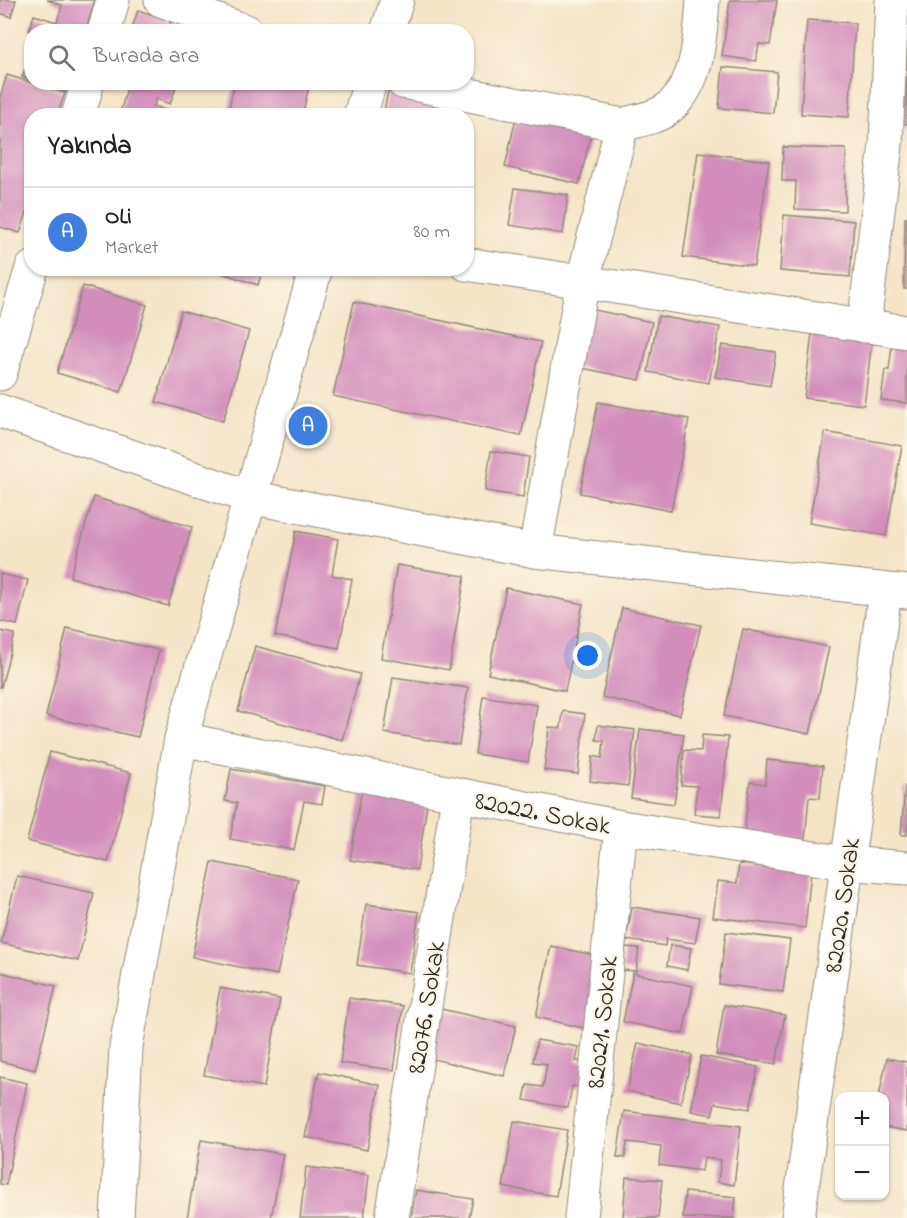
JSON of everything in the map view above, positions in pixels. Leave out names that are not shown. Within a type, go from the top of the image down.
[{"type":"street","points":[[106,24],[113,0]]},
{"type":"street","points":[[161,0],[226,24]]},
{"type":"street","points":[[390,24],[397,0]]},
{"type":"street","points":[[444,90],[622,125],[665,111],[685,89],[699,48],[703,0]]},
{"type":"street","points":[[864,326],[896,147],[892,0]]},
{"type":"street","points":[[80,108],[86,90]]},
{"type":"street","points":[[362,108],[368,90]]},
{"type":"street","points":[[534,551],[583,280],[622,125]]},
{"type":"street","points":[[474,265],[583,280],[907,332]]},
{"type":"street","points":[[0,374],[30,276]]},
{"type":"street","points":[[117,1218],[126,1047],[181,739],[314,276]]},
{"type":"street","points":[[0,411],[249,497],[534,551],[896,592]]},
{"type":"street","name":"82020. Sokak","points":[[798,1218],[846,863],[896,592]]},
{"type":"street","name":"82022. Sokak","points":[[181,739],[621,827],[846,863],[907,867]]},
{"type":"street","name":"82076. Sokak","points":[[392,1218],[458,796]]},
{"type":"street","name":"82021. Sokak","points":[[581,1218],[621,827]]},
{"type":"building","points":[[0,0],[16,0],[11,17],[0,13]]},
{"type":"building","points":[[47,0],[95,0],[88,24],[31,24],[34,15],[57,22],[62,5]]},
{"type":"building","points":[[730,0],[777,0],[770,45],[759,44],[756,61],[722,56]]},
{"type":"building","points":[[907,1],[907,124],[893,123]]},
{"type":"building","points":[[138,10],[171,21],[170,24],[134,24]]},
{"type":"building","points":[[807,20],[855,23],[849,117],[801,114]]},
{"type":"building","points":[[723,67],[777,72],[773,113],[719,108]]},
{"type":"building","points":[[7,75],[24,80],[24,90],[55,90],[65,93],[60,108],[24,108],[24,221],[20,233],[0,227],[0,97]]},
{"type":"building","points":[[127,90],[175,90],[170,104],[156,99],[154,106],[159,108],[121,108]]},
{"type":"building","points":[[233,90],[308,90],[304,108],[229,108]]},
{"type":"building","points":[[388,91],[456,105],[455,108],[385,108]]},
{"type":"building","points":[[517,113],[592,131],[579,184],[505,167]]},
{"type":"building","points":[[783,147],[846,149],[845,211],[795,209],[796,181],[782,181]]},
{"type":"building","points":[[698,152],[769,161],[754,266],[683,257]]},
{"type":"building","points":[[515,188],[568,195],[563,234],[509,225]]},
{"type":"building","points":[[784,215],[854,221],[850,277],[780,271]]},
{"type":"building","points":[[905,218],[907,218],[907,289],[904,289]]},
{"type":"building","points":[[231,276],[261,276],[258,285]]},
{"type":"building","points":[[83,286],[147,305],[121,392],[57,373]]},
{"type":"building","points":[[354,302],[541,342],[521,436],[333,396]]},
{"type":"building","points":[[585,308],[652,322],[640,380],[572,366]]},
{"type":"building","points":[[181,311],[249,331],[223,421],[156,402]]},
{"type":"building","points":[[658,316],[720,327],[709,383],[648,372]]},
{"type":"building","points":[[812,333],[872,341],[864,405],[804,398]]},
{"type":"building","points":[[722,345],[776,352],[770,386],[715,377]]},
{"type":"building","points":[[892,345],[907,347],[907,403],[881,400],[885,370],[889,370]]},
{"type":"building","points":[[598,402],[689,419],[671,511],[580,493]]},
{"type":"building","points":[[825,432],[902,446],[886,536],[809,523]]},
{"type":"building","points":[[491,451],[529,457],[523,497],[485,491]]},
{"type":"building","points":[[94,497],[192,527],[168,606],[70,577]]},
{"type":"building","points":[[296,531],[338,539],[332,575],[352,579],[339,648],[275,636]]},
{"type":"building","points":[[397,565],[465,576],[449,670],[381,658]]},
{"type":"building","points":[[0,574],[28,580],[17,625],[0,621]]},
{"type":"building","points":[[506,588],[583,604],[565,691],[488,674]]},
{"type":"building","points":[[622,608],[701,625],[680,715],[602,697]]},
{"type":"building","points":[[67,628],[159,650],[138,737],[46,716]]},
{"type":"building","points":[[743,629],[829,647],[810,734],[724,716]]},
{"type":"building","points":[[0,631],[15,634],[1,687],[0,687]]},
{"type":"building","points":[[255,646],[360,674],[342,740],[238,711]]},
{"type":"building","points":[[393,677],[468,688],[459,745],[384,733]]},
{"type":"building","points":[[483,696],[537,705],[528,762],[475,754]]},
{"type":"building","points":[[563,711],[585,714],[578,774],[544,770],[549,727],[561,728]]},
{"type":"building","points":[[598,725],[635,730],[628,786],[590,781],[593,756],[602,758],[604,741],[596,740]]},
{"type":"building","points":[[640,729],[684,734],[674,804],[631,798]]},
{"type":"building","points":[[702,735],[728,737],[721,816],[694,814],[697,786],[681,785],[684,750],[701,751]]},
{"type":"building","points":[[50,752],[131,773],[108,862],[27,841]]},
{"type":"building","points":[[767,760],[823,766],[820,798],[809,797],[805,839],[744,834],[750,782],[765,784]]},
{"type":"building","points":[[231,769],[325,786],[322,804],[304,801],[294,850],[230,839],[237,803],[225,801]]},
{"type":"building","points":[[905,786],[907,786],[907,835],[901,835]]},
{"type":"building","points":[[362,788],[428,798],[417,870],[350,860]]},
{"type":"building","points":[[212,862],[298,879],[277,975],[192,957]]},
{"type":"building","points":[[739,864],[811,872],[805,928],[713,917],[718,881],[737,883]]},
{"type":"building","points":[[17,876],[94,893],[78,961],[1,943]]},
{"type":"building","points":[[366,904],[419,912],[410,973],[357,965]]},
{"type":"building","points":[[632,907],[700,917],[695,943],[666,939],[665,946],[626,940]]},
{"type":"building","points":[[726,932],[790,940],[783,992],[719,984]]},
{"type":"building","points":[[670,945],[691,948],[687,970],[667,966]]},
{"type":"building","points":[[551,946],[603,957],[588,1029],[536,1017]]},
{"type":"building","points":[[624,947],[639,948],[636,971],[622,970]]},
{"type":"building","points":[[0,972],[56,986],[35,1070],[0,1061]]},
{"type":"building","points":[[633,973],[693,986],[683,1034],[623,1022]]},
{"type":"building","points":[[220,988],[280,999],[264,1087],[204,1075]]},
{"type":"building","points":[[349,998],[403,1006],[394,1070],[340,1063]]},
{"type":"building","points":[[724,1005],[785,1015],[776,1064],[716,1055]]},
{"type":"building","points":[[441,1009],[516,1026],[504,1076],[429,1058]]},
{"type":"building","points":[[537,1040],[579,1047],[576,1061],[584,1062],[579,1087],[572,1086],[568,1108],[524,1100],[527,1085],[543,1087],[547,1064],[533,1062]]},
{"type":"building","points":[[638,1043],[692,1055],[681,1103],[627,1091]]},
{"type":"building","points":[[701,1056],[758,1067],[750,1109],[715,1103],[712,1115],[691,1111]]},
{"type":"building","points":[[887,1058],[907,1062],[907,1131],[889,1128],[889,1092],[880,1092]]},
{"type":"building","points":[[319,1072],[380,1085],[367,1150],[305,1137]]},
{"type":"building","points":[[0,1077],[27,1083],[6,1185],[0,1184]]},
{"type":"building","points":[[624,1111],[741,1126],[734,1185],[718,1182],[721,1160],[704,1157],[702,1171],[659,1165],[661,1146],[627,1142],[625,1158],[617,1157]]},
{"type":"building","points":[[514,1121],[567,1130],[556,1196],[503,1187]]},
{"type":"building","points":[[201,1140],[283,1154],[271,1218],[187,1218]]},
{"type":"building","points":[[306,1167],[369,1175],[364,1218],[300,1218]]},
{"type":"building","points":[[626,1177],[662,1180],[658,1218],[623,1218]]},
{"type":"building","points":[[416,1190],[473,1199],[469,1218],[411,1218]]},
{"type":"building","points":[[685,1192],[736,1197],[734,1218],[683,1218]]},
{"type":"place","name":"OLi","points":[[308,426]]}]
